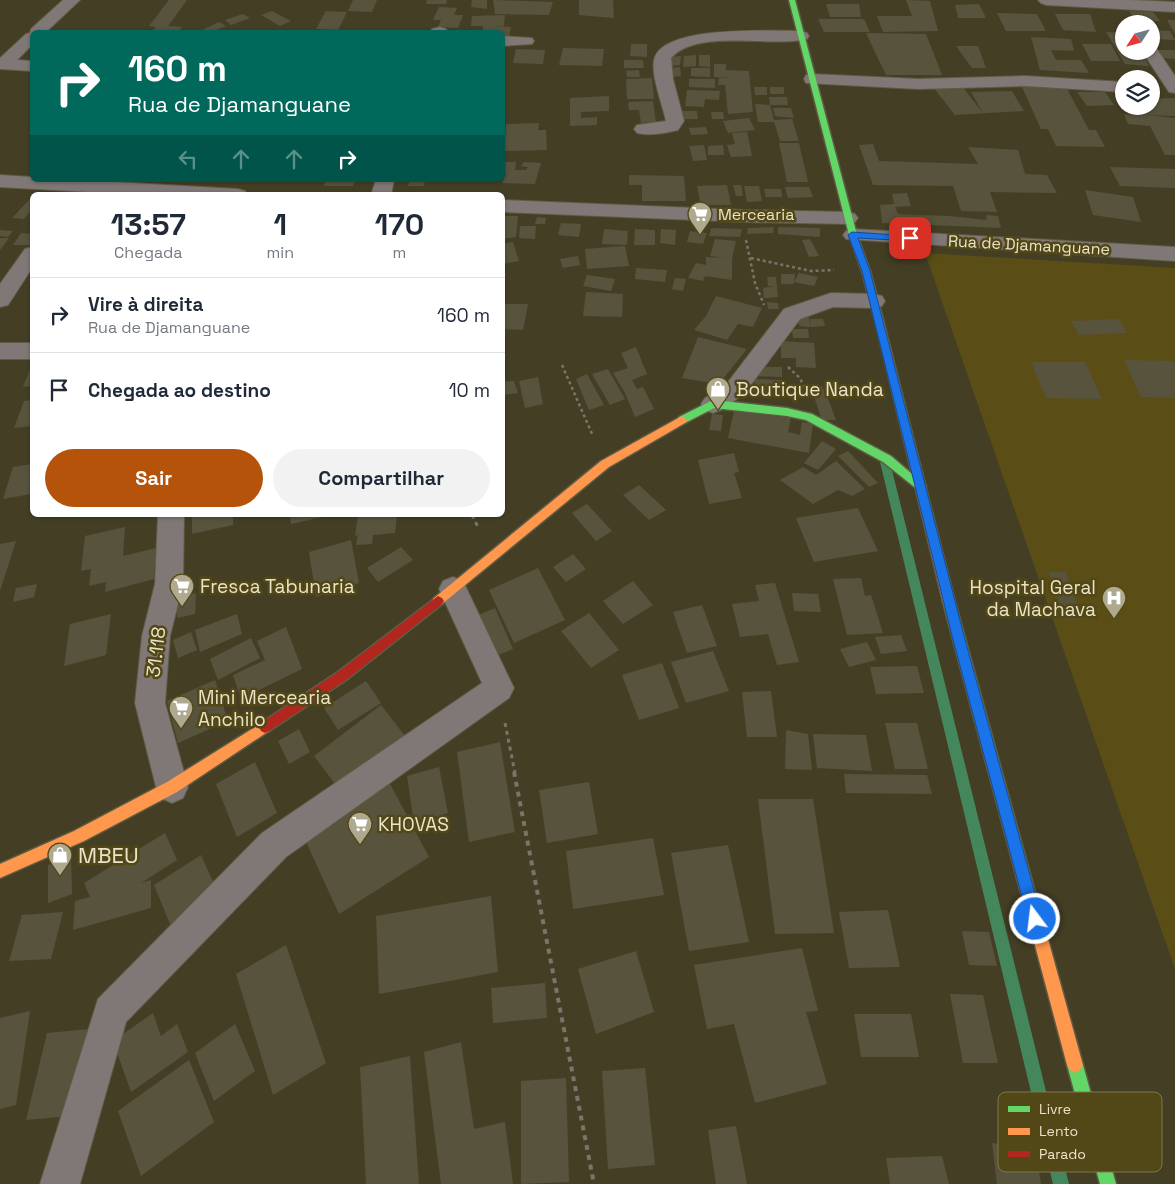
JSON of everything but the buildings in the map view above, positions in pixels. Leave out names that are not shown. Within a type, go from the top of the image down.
[{"type":"main road","points":[[792,0],[850,226],[866,271],[874,301],[958,636],[1083,1092]]},
{"type":"main road","points":[[0,871],[79,836],[172,787],[342,676],[453,589],[605,464],[658,432],[713,404],[787,412],[810,417],[888,459],[921,486]]},
{"type":"street","points":[[39,30],[72,0]]},
{"type":"street","points":[[1046,0],[1123,10],[1175,7]]},
{"type":"street","points":[[643,129],[664,128],[672,126],[675,122],[662,68],[663,57],[670,48],[694,40],[722,36],[800,36]]},
{"type":"street","points":[[2,64],[30,39]]},
{"type":"street","points":[[505,41],[526,41]]},
{"type":"street","points":[[1155,60],[1170,89]]},
{"type":"street","points":[[2,64],[30,66]]},
{"type":"street","points":[[812,79],[918,84],[1025,81],[1115,86]]},
{"type":"street","points":[[0,181],[78,190],[142,192]]},
{"type":"street","name":"Rua de Djamanguane","points":[[505,206],[744,216],[1175,254]]},
{"type":"street","points":[[0,300],[30,257]]},
{"type":"street","points":[[713,404],[736,388],[792,314],[832,300],[874,301]]},
{"type":"street","points":[[0,351],[30,350]]},
{"type":"street","name":"31.118","points":[[171,517],[169,584],[156,636],[150,703],[172,787]]},
{"type":"street","points":[[60,1184],[111,1012],[274,845],[499,688],[453,589]]},
{"type":"path","points":[[744,216],[743,232],[751,258],[756,290],[768,310],[783,325],[777,360],[797,373],[803,382],[810,417]]},
{"type":"path","points":[[751,258],[811,271],[866,271]]},
{"type":"path","points":[[562,365],[605,464]]},
{"type":"path","points":[[499,688],[594,1184]]},
{"type":"shaded area","name":"Hospital Geral da Machava","points":[[925,253],[1175,268],[1175,969]]},
{"type":"waterway","points":[[885,462],[1039,1092]]},
{"type":"waterway","points":[[1058,1172],[1061,1184]]},
{"type":"traffic: fast","points":[[792,0],[853,235],[866,271],[879,320]]},
{"type":"traffic: fast","points":[[682,420],[713,404],[787,412],[809,417],[887,459],[921,486]]},
{"type":"traffic: fast","points":[[949,602],[1024,878]]},
{"type":"traffic: fast","points":[[1075,1065],[1082,1092]]},
{"type":"traffic: fast","points":[[1105,1172],[1108,1184]]},
{"type":"traffic: slow","points":[[879,320],[949,602]]},
{"type":"traffic: slow","points":[[438,601],[605,464],[682,420]]},
{"type":"traffic: slow","points":[[0,871],[79,836],[172,787],[265,727]]},
{"type":"traffic: slow","points":[[1024,878],[1075,1065]]},
{"type":"traffic: jam","points":[[265,727],[342,676],[438,601]]},
{"type":"place","name":"Mercearia","points":[[700,235]]},
{"type":"place","name":"Boutique Nanda","points":[[718,410]]},
{"type":"place","name":"Fresca Tabunaria","points":[[182,607]]},
{"type":"place","name":"Hospital Geral da Machava","points":[[1114,619]]},
{"type":"place","name":"Mini Mercearia Anchilo","points":[[181,729]]},
{"type":"place","name":"KHOVAS","points":[[360,845]]},
{"type":"place","name":"MBEU","points":[[60,876]]},
{"type":"route","points":[[910,238],[852,235],[866,271],[958,636],[1035,919]]}]
